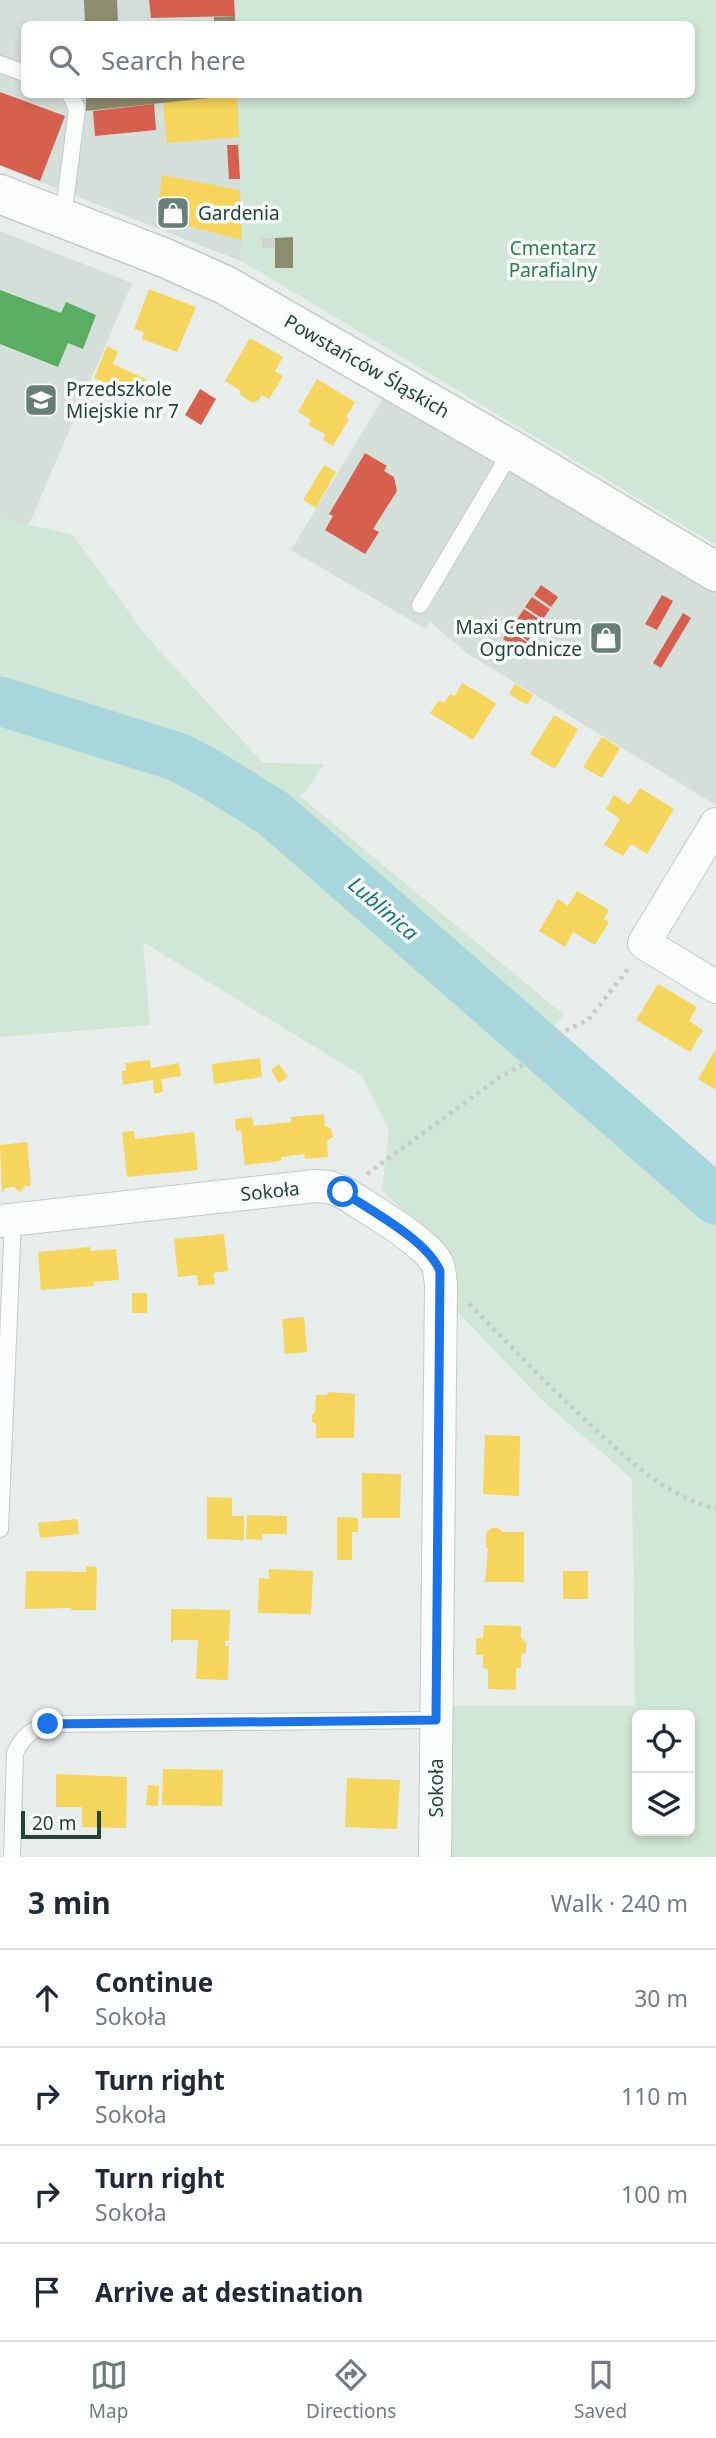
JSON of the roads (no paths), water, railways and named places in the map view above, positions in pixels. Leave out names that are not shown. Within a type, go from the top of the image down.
[{"type":"main road","name":"Powstańców Śląskich","points":[[0,194],[165,258],[225,285],[512,450],[716,572]]},
{"type":"street","points":[[716,824],[638,954],[716,987]]},
{"type":"street","name":"Sokoła","points":[[7,1220],[329,1186],[343,1192],[418,1243],[436,1261],[441,1285],[435,1857]]},
{"type":"lane","points":[[0,64],[21,72]]},
{"type":"lane","points":[[63,218],[77,109],[73,98]]},
{"type":"lane","points":[[420,605],[512,450]]},
{"type":"lane","points":[[0,1529],[7,1220]]},
{"type":"lane","points":[[12,1857],[15,1753],[22,1738],[32,1729],[48,1724],[436,1720]]},
{"type":"waterway","name":"Lublinica","points":[[0,701],[178,757],[273,813],[716,1200]]},
{"type":"place","name":"Gardenia","points":[[173,213]]},
{"type":"place","name":"Przedszkole Miejskie nr 7","points":[[41,400]]},
{"type":"place","name":"Maxi Centrum Ogrodnicze","points":[[606,638]]},
{"type":"park label","name":"Cmentarz Parafialny","points":[[553,259]]}]
